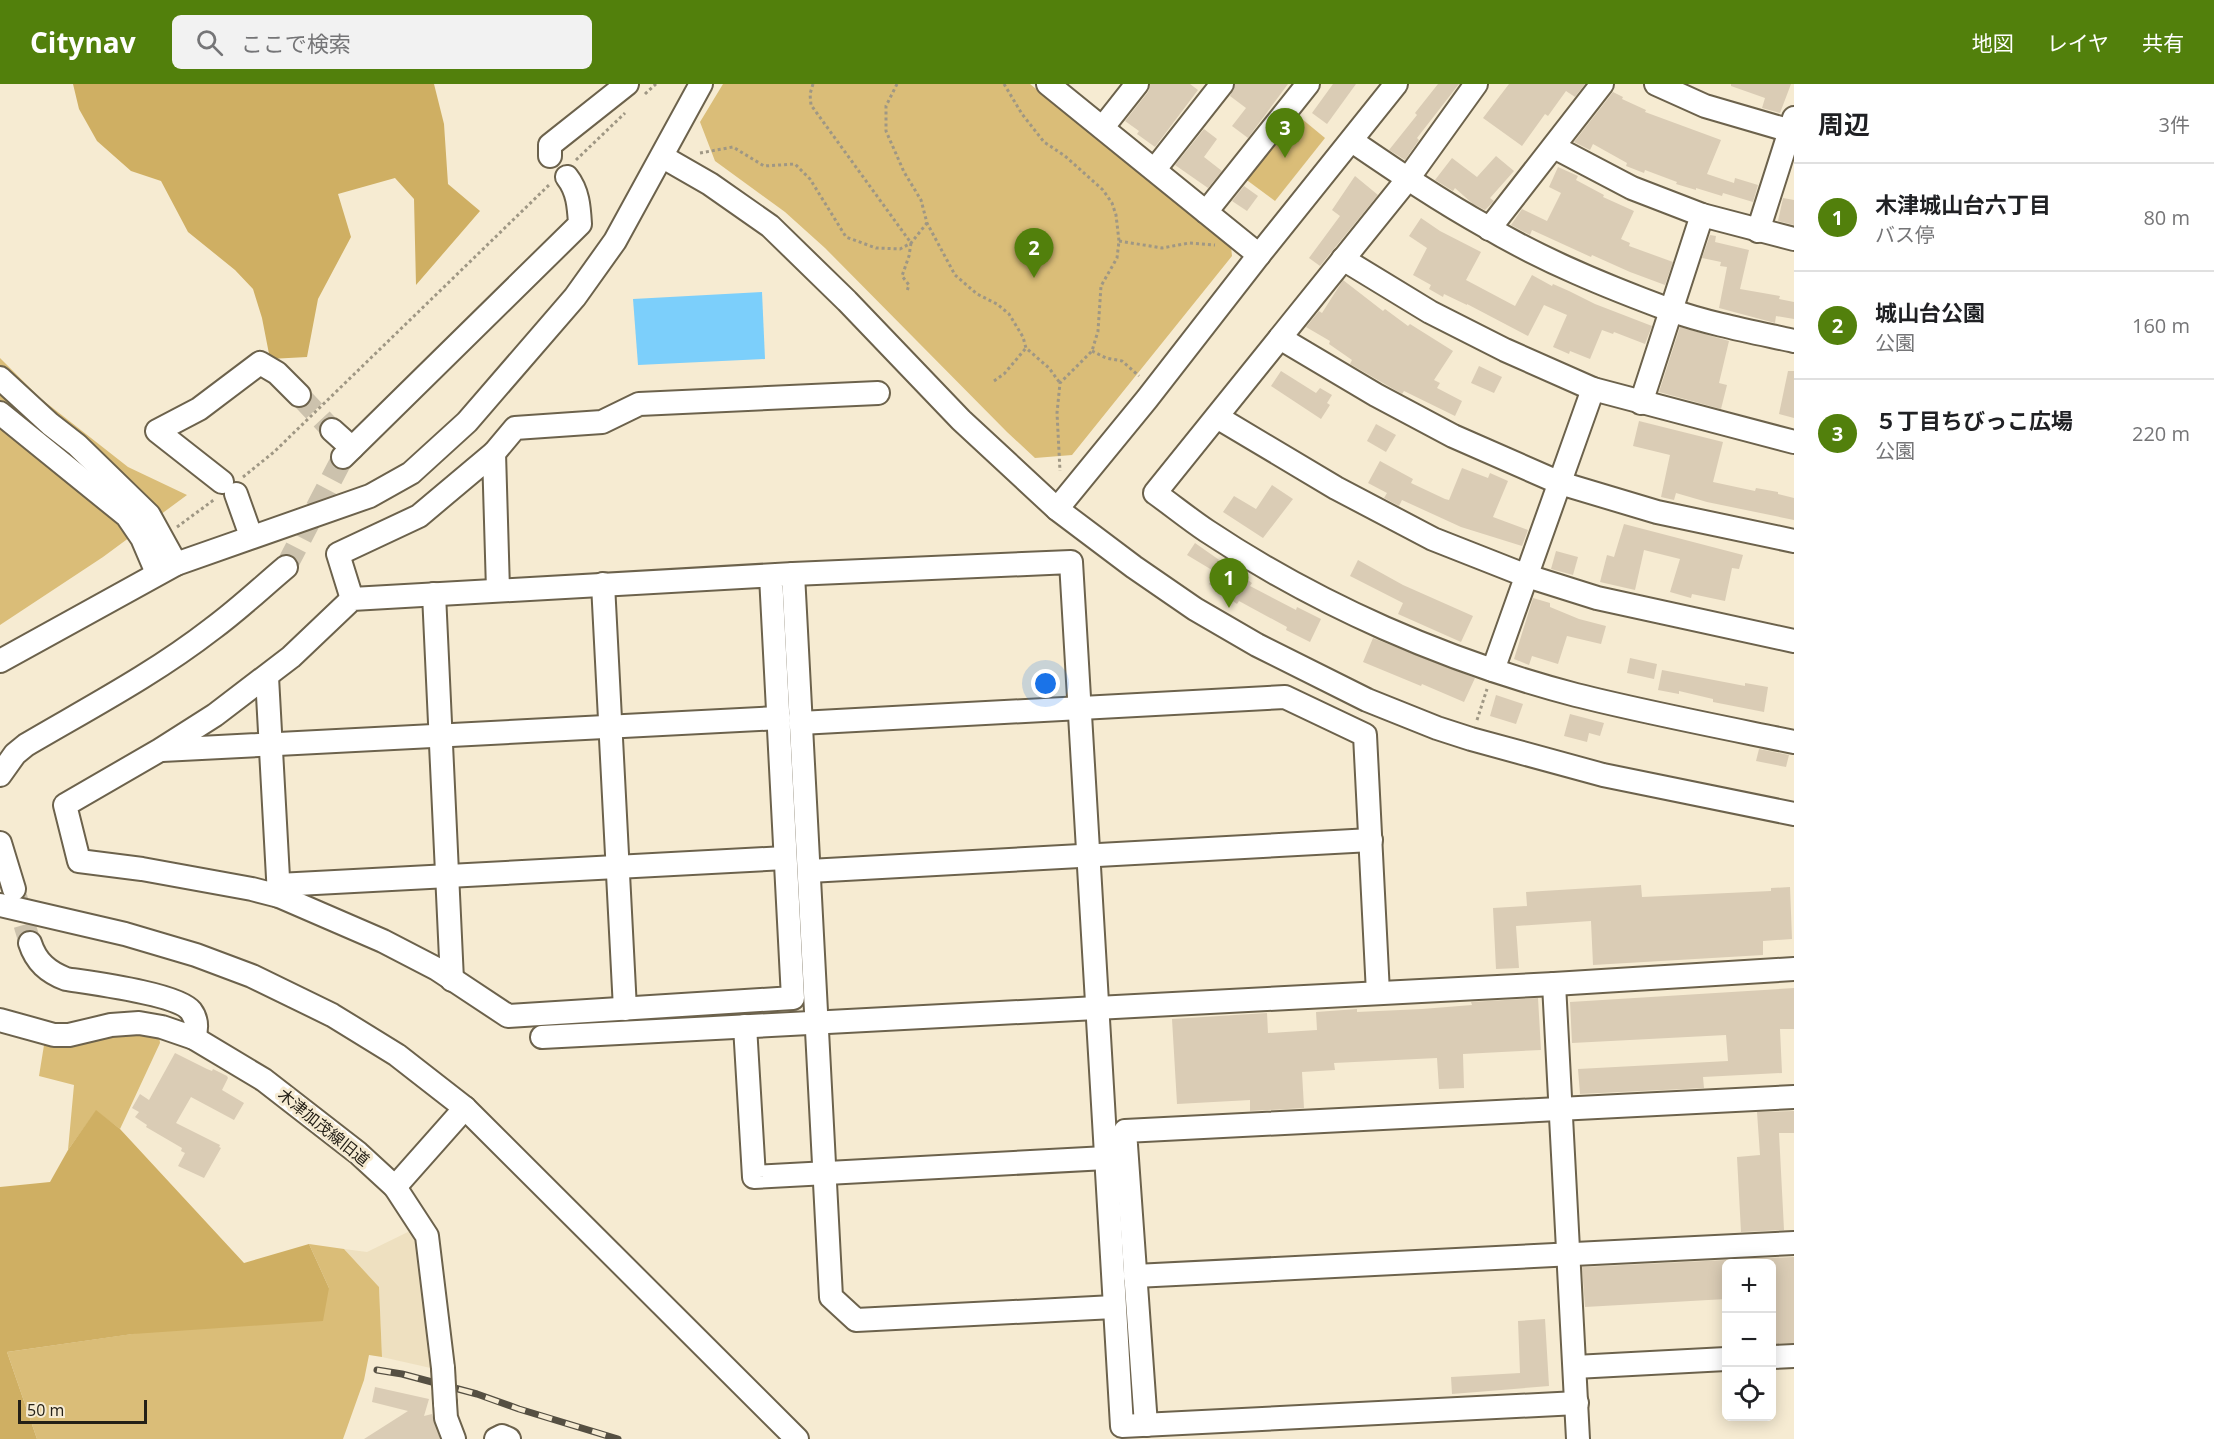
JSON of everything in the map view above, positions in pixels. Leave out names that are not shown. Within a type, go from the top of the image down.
[{"type":"street","points":[[0,661],[167,568],[251,536],[370,496],[411,473],[467,422],[575,297],[615,241],[701,84]]},
{"type":"street","points":[[1048,84],[1259,255]]},
{"type":"street","points":[[1103,127],[1137,84]]},
{"type":"street","points":[[1155,169],[1222,84]]},
{"type":"street","points":[[1206,213],[1308,84]]},
{"type":"street","points":[[1057,509],[1396,84]]},
{"type":"street","points":[[1476,84],[1407,180],[1155,493],[1207,531],[1287,578],[1344,609],[1429,646],[1493,670],[1594,699],[1794,742]]},
{"type":"street","points":[[1489,229],[1602,84]]},
{"type":"street","points":[[1656,84],[1705,106],[1793,127],[1758,231]]},
{"type":"street","points":[[332,430],[348,453],[580,224],[574,186],[560,170],[549,145],[633,92]]},
{"type":"street","points":[[1352,141],[1407,180],[1489,229],[1575,272],[1671,310],[1731,327],[1794,340]]},
{"type":"street","points":[[1554,147],[1632,188],[1702,215],[1794,240]]},
{"type":"street","points":[[663,157],[710,184],[770,226],[847,301],[961,420],[1057,509],[1186,603],[1257,645],[1367,700],[1437,728],[1603,775],[1794,814]]},
{"type":"street","points":[[1641,403],[1702,215]]},
{"type":"street","points":[[1343,259],[1430,312],[1505,350],[1593,389],[1794,442]]},
{"type":"street","points":[[1280,338],[1376,395],[1452,436],[1560,483],[1657,512],[1794,541]]},
{"type":"street","points":[[251,536],[230,487],[157,430],[199,409],[260,363],[277,373],[299,395]]},
{"type":"street","points":[[0,378],[118,483],[149,515],[153,537],[167,568]]},
{"type":"street","points":[[1493,670],[1593,389]]},
{"type":"street","points":[[352,599],[338,554],[419,516],[494,453],[515,428],[602,422],[639,404],[879,393]]},
{"type":"street","points":[[0,413],[153,537]]},
{"type":"street","points":[[1216,417],[1336,488],[1432,539],[1527,576],[1597,598],[1794,641]]},
{"type":"street","points":[[494,453],[498,590]]},
{"type":"street","points":[[785,858],[448,876],[279,891],[252,889],[142,869],[80,861],[65,805],[215,715],[267,677],[352,599],[603,584],[1071,562],[1122,1426],[1577,1403]]},
{"type":"street","points":[[0,775],[15,754],[26,745],[102,703],[166,662],[213,629],[286,567]]},
{"type":"street","points":[[279,891],[437,969],[508,1016],[793,999],[779,718],[782,575]]},
{"type":"street","points":[[782,575],[801,723],[831,1297],[856,1320],[1114,1307]]},
{"type":"street","points":[[603,584],[625,1009]]},
{"type":"street","points":[[434,594],[452,980]]},
{"type":"street","points":[[267,677],[279,891]]},
{"type":"street","points":[[801,723],[1081,710],[1285,697],[1365,735],[1378,993]]},
{"type":"street","points":[[160,750],[779,718]]},
{"type":"street","points":[[809,871],[1371,840]]},
{"type":"street","points":[[0,843],[7,897],[196,955],[252,976],[365,1034],[427,1077],[465,1108],[797,1439]]},
{"type":"street","points":[[30,944],[37,960],[56,975],[66,979],[138,992],[185,1006],[196,1024],[194,1038]]},
{"type":"street","points":[[542,1037],[1554,984],[1794,969]]},
{"type":"street","points":[[1554,984],[1578,1439]]},
{"type":"street","name":"木津加茂線旧道","points":[[0,1020],[54,1035],[69,1035],[111,1025],[139,1023],[162,1027],[194,1038],[264,1080],[358,1153],[395,1187],[427,1236],[443,1368],[446,1418],[454,1439]]},
{"type":"street","points":[[745,1026],[754,1177],[1106,1158]]},
{"type":"street","points":[[1146,1425],[1125,1131],[1794,1097]]},
{"type":"street","points":[[395,1187],[465,1108]]},
{"type":"street","points":[[1135,1276],[1794,1243]]},
{"type":"street","points":[[1776,1357],[1794,1356]]},
{"type":"street","points":[[1575,1367],[1722,1359]]},
{"type":"street","points":[[496,1439],[502,1436],[509,1439]]},
{"type":"path","points":[[633,92],[656,84]]},
{"type":"path","points":[[813,84],[810,94],[811,105],[911,243],[902,276],[909,285],[907,291]]},
{"type":"path","points":[[897,84],[886,106],[886,131],[904,172],[921,200],[927,223],[955,275],[977,294],[997,304],[1009,314],[1023,337],[1026,348],[1049,368],[1060,383]]},
{"type":"path","points":[[1004,84],[1022,114],[1044,142],[1065,156],[1103,190],[1114,209],[1119,242],[1116,258],[1101,286],[1098,331],[1092,351],[1060,383],[1057,413],[1060,471]]},
{"type":"path","points":[[153,537],[230,487],[274,452],[560,170],[630,108]]},
{"type":"path","points":[[700,153],[733,147],[764,166],[795,164],[810,179],[846,237],[876,248],[900,249],[911,243],[927,223]]},
{"type":"path","points":[[1119,242],[1162,248],[1189,243],[1218,245]]},
{"type":"path","points":[[994,381],[1004,374],[1026,348]]},
{"type":"path","points":[[1092,351],[1106,358],[1122,361],[1139,376]]},
{"type":"path","points":[[1472,739],[1493,670]]},
{"type":"shaded area","points":[[73,84],[434,84],[444,124],[448,184],[480,211],[416,285],[414,199],[395,178],[338,194],[351,237],[318,299],[307,357],[270,359],[262,318],[253,289],[235,270],[188,232],[161,181],[131,171],[97,141],[79,109]]},
{"type":"shaded area","points":[[723,84],[1030,84],[1231,246],[1232,256],[1072,455],[1035,458],[825,248],[785,212],[715,161],[700,122]]},
{"type":"shaded area","points":[[1296,114],[1325,138],[1275,201],[1244,178]]},
{"type":"shaded area","points":[[0,358],[40,398],[128,467],[187,495],[103,557],[0,625]]},
{"type":"shaded area","points":[[115,1032],[159,1035],[160,1043],[120,1129],[96,1111],[68,1150],[74,1085],[39,1076],[45,1039]]},
{"type":"shaded area","points":[[96,1110],[120,1129],[244,1263],[309,1244],[329,1288],[323,1321],[133,1334],[7,1352],[37,1439],[0,1439],[0,1187],[50,1182],[68,1150]]},
{"type":"shaded area","points":[[414,1229],[422,1241],[435,1369],[382,1357],[379,1287],[344,1249],[367,1252]]},
{"type":"shaded area","points":[[309,1244],[344,1249],[379,1287],[382,1357],[369,1355],[364,1380],[343,1439],[37,1439],[7,1352],[132,1334],[329,1288]]},
{"type":"water","points":[[762,292],[765,359],[638,365],[633,299]]},
{"type":"building","points":[[1150,84],[1190,84],[1198,90],[1155,147],[1137,134],[1139,131],[1125,121],[1148,92]]},
{"type":"building","points":[[1235,84],[1288,84],[1248,138],[1232,126],[1246,108],[1230,96]]},
{"type":"building","points":[[1333,84],[1356,84],[1327,124],[1312,113]]},
{"type":"building","points":[[1438,84],[1459,84],[1417,138],[1419,140],[1405,160],[1389,150]]},
{"type":"building","points":[[1509,84],[1585,84],[1575,97],[1566,91],[1548,116],[1545,114],[1522,146],[1483,118]]},
{"type":"building","points":[[1731,84],[1791,84],[1780,113],[1762,108],[1765,98],[1731,86]]},
{"type":"building","points":[[1613,92],[1623,97],[1622,99],[1646,110],[1645,112],[1721,140],[1707,174],[1734,183],[1735,178],[1758,185],[1753,202],[1723,193],[1722,196],[1676,184],[1677,182],[1645,170],[1644,173],[1626,166],[1627,163],[1593,144],[1590,150],[1574,142]]},
{"type":"building","points":[[1204,129],[1217,139],[1204,157],[1222,171],[1208,188],[1175,165]]},
{"type":"building","points":[[1496,156],[1514,171],[1490,198],[1494,201],[1485,210],[1473,204],[1455,188],[1453,191],[1435,180],[1452,158],[1477,177]]},
{"type":"building","points":[[1558,167],[1578,176],[1576,180],[1604,195],[1603,197],[1634,211],[1621,239],[1630,243],[1629,246],[1673,262],[1665,285],[1592,255],[1591,257],[1532,230],[1530,235],[1511,225],[1522,209],[1547,221],[1561,193],[1549,187]]},
{"type":"building","points":[[1355,176],[1378,195],[1320,266],[1309,258],[1340,216],[1332,210]]},
{"type":"building","points":[[1244,186],[1258,196],[1247,211],[1232,201]]},
{"type":"building","points":[[1783,198],[1794,200],[1794,225],[1778,221]]},
{"type":"building","points":[[1421,218],[1440,231],[1481,252],[1466,280],[1515,306],[1532,275],[1552,286],[1553,284],[1595,304],[1652,326],[1645,344],[1614,332],[1613,334],[1602,330],[1590,359],[1553,347],[1567,315],[1544,305],[1528,336],[1467,304],[1444,294],[1443,297],[1429,289],[1431,285],[1413,275],[1427,248],[1409,236]]},
{"type":"building","points":[[1710,235],[1716,236],[1715,242],[1749,250],[1740,289],[1780,296],[1779,299],[1794,302],[1794,319],[1776,316],[1775,323],[1719,308],[1727,267],[1720,266],[1721,262],[1702,258]]},
{"type":"building","points":[[1343,280],[1383,311],[1385,309],[1408,326],[1410,324],[1453,351],[1434,380],[1440,383],[1437,388],[1462,401],[1455,416],[1404,391],[1402,394],[1350,364],[1352,360],[1329,344],[1330,341],[1306,327],[1319,311],[1322,313]]},
{"type":"building","points":[[1680,327],[1729,341],[1719,383],[1727,385],[1721,409],[1659,392]]},
{"type":"building","points":[[1479,366],[1502,377],[1494,393],[1471,383]]},
{"type":"building","points":[[1281,371],[1316,393],[1320,388],[1332,395],[1327,403],[1330,405],[1321,419],[1271,386]]},
{"type":"building","points":[[1788,371],[1794,371],[1794,418],[1779,414]]},
{"type":"building","points":[[1639,421],[1723,442],[1713,482],[1755,491],[1756,488],[1778,492],[1778,494],[1794,498],[1794,520],[1707,502],[1676,493],[1674,500],[1661,497],[1670,455],[1633,446]]},
{"type":"building","points":[[1376,424],[1396,435],[1386,452],[1367,441]]},
{"type":"building","points":[[1380,461],[1413,479],[1411,483],[1449,500],[1462,468],[1488,478],[1490,473],[1508,481],[1493,517],[1528,530],[1522,546],[1461,527],[1402,500],[1399,506],[1384,498],[1387,493],[1368,483]]},
{"type":"building","points":[[1272,485],[1293,499],[1263,538],[1223,512],[1234,496],[1256,509]]},
{"type":"building","points":[[1624,524],[1743,555],[1739,569],[1732,568],[1725,601],[1692,594],[1691,598],[1670,592],[1680,559],[1644,550],[1635,590],[1600,582],[1607,555],[1614,557]]},
{"type":"building","points":[[1195,543],[1252,583],[1250,586],[1296,610],[1297,607],[1321,619],[1310,642],[1239,601],[1237,604],[1209,584],[1217,573],[1187,555]]},
{"type":"building","points":[[1556,551],[1578,557],[1573,575],[1551,569]]},
{"type":"building","points":[[1358,560],[1403,585],[1473,616],[1461,642],[1398,614],[1403,603],[1350,576]]},
{"type":"building","points":[[1533,598],[1550,603],[1550,607],[1579,619],[1606,626],[1601,644],[1567,636],[1558,664],[1532,656],[1529,665],[1514,659]]},
{"type":"building","points":[[1373,638],[1475,678],[1464,702],[1363,662]]},
{"type":"building","points":[[1630,658],[1657,664],[1654,679],[1627,673]]},
{"type":"building","points":[[1662,670],[1745,686],[1745,683],[1768,687],[1764,712],[1713,702],[1713,699],[1679,691],[1679,694],[1658,690]]},
{"type":"building","points":[[1496,695],[1523,704],[1516,724],[1490,716]]},
{"type":"building","points":[[1570,714],[1604,723],[1600,736],[1589,733],[1587,742],[1564,736]]},
{"type":"building","points":[[1759,749],[1789,755],[1786,767],[1756,761]]},
{"type":"building","points":[[1641,885],[1642,897],[1771,891],[1771,888],[1790,887],[1792,939],[1763,941],[1763,955],[1593,965],[1591,921],[1516,926],[1519,968],[1496,969],[1493,908],[1527,906],[1526,892]]},
{"type":"building","points":[[1794,988],[1794,1029],[1780,1029],[1782,1073],[1703,1077],[1704,1088],[1580,1094],[1578,1069],[1728,1061],[1726,1035],[1572,1043],[1570,1002]]},
{"type":"building","points":[[1538,998],[1541,1050],[1463,1054],[1464,1088],[1439,1089],[1437,1058],[1334,1063],[1335,1070],[1302,1072],[1304,1108],[1250,1111],[1250,1100],[1177,1104],[1172,1019],[1267,1013],[1268,1033],[1317,1030],[1316,1012],[1357,1009],[1357,1012],[1422,1009],[1472,1005],[1471,1002]]},
{"type":"building","points":[[175,1053],[227,1076],[222,1090],[244,1103],[234,1120],[191,1097],[176,1123],[220,1145],[221,1148],[204,1178],[178,1166],[185,1153],[181,1151],[182,1148],[146,1127],[147,1125],[135,1117],[139,1112],[132,1108],[140,1094],[149,1100]]},
{"type":"building","points":[[1794,1111],[1794,1133],[1779,1133],[1784,1230],[1741,1232],[1737,1157],[1760,1155],[1757,1112]]},
{"type":"building","points":[[1794,1257],[1794,1343],[1776,1344],[1776,1259],[1743,1259]]},
{"type":"building","points":[[1722,1260],[1722,1299],[1585,1307],[1582,1267]]},
{"type":"building","points":[[1545,1319],[1549,1386],[1452,1394],[1451,1377],[1520,1373],[1518,1321]]},
{"type":"building","points":[[375,1387],[429,1399],[424,1416],[432,1414],[440,1439],[364,1439],[408,1411],[372,1402]]},
{"type":"tunnel","points":[[299,395],[332,430]]},
{"type":"tunnel","points":[[286,567],[343,457]]},
{"type":"tunnel","points":[[15,893],[30,943]]},
{"type":"railway","points":[[377,1370],[402,1374],[477,1394],[618,1439]]},
{"type":"place","name":"５丁目ちびっこ広場","points":[[1285,158]]},
{"type":"place","name":"城山台公園","points":[[1034,278]]},
{"type":"place","name":"木津城山台六丁目","points":[[1229,608]]}]
